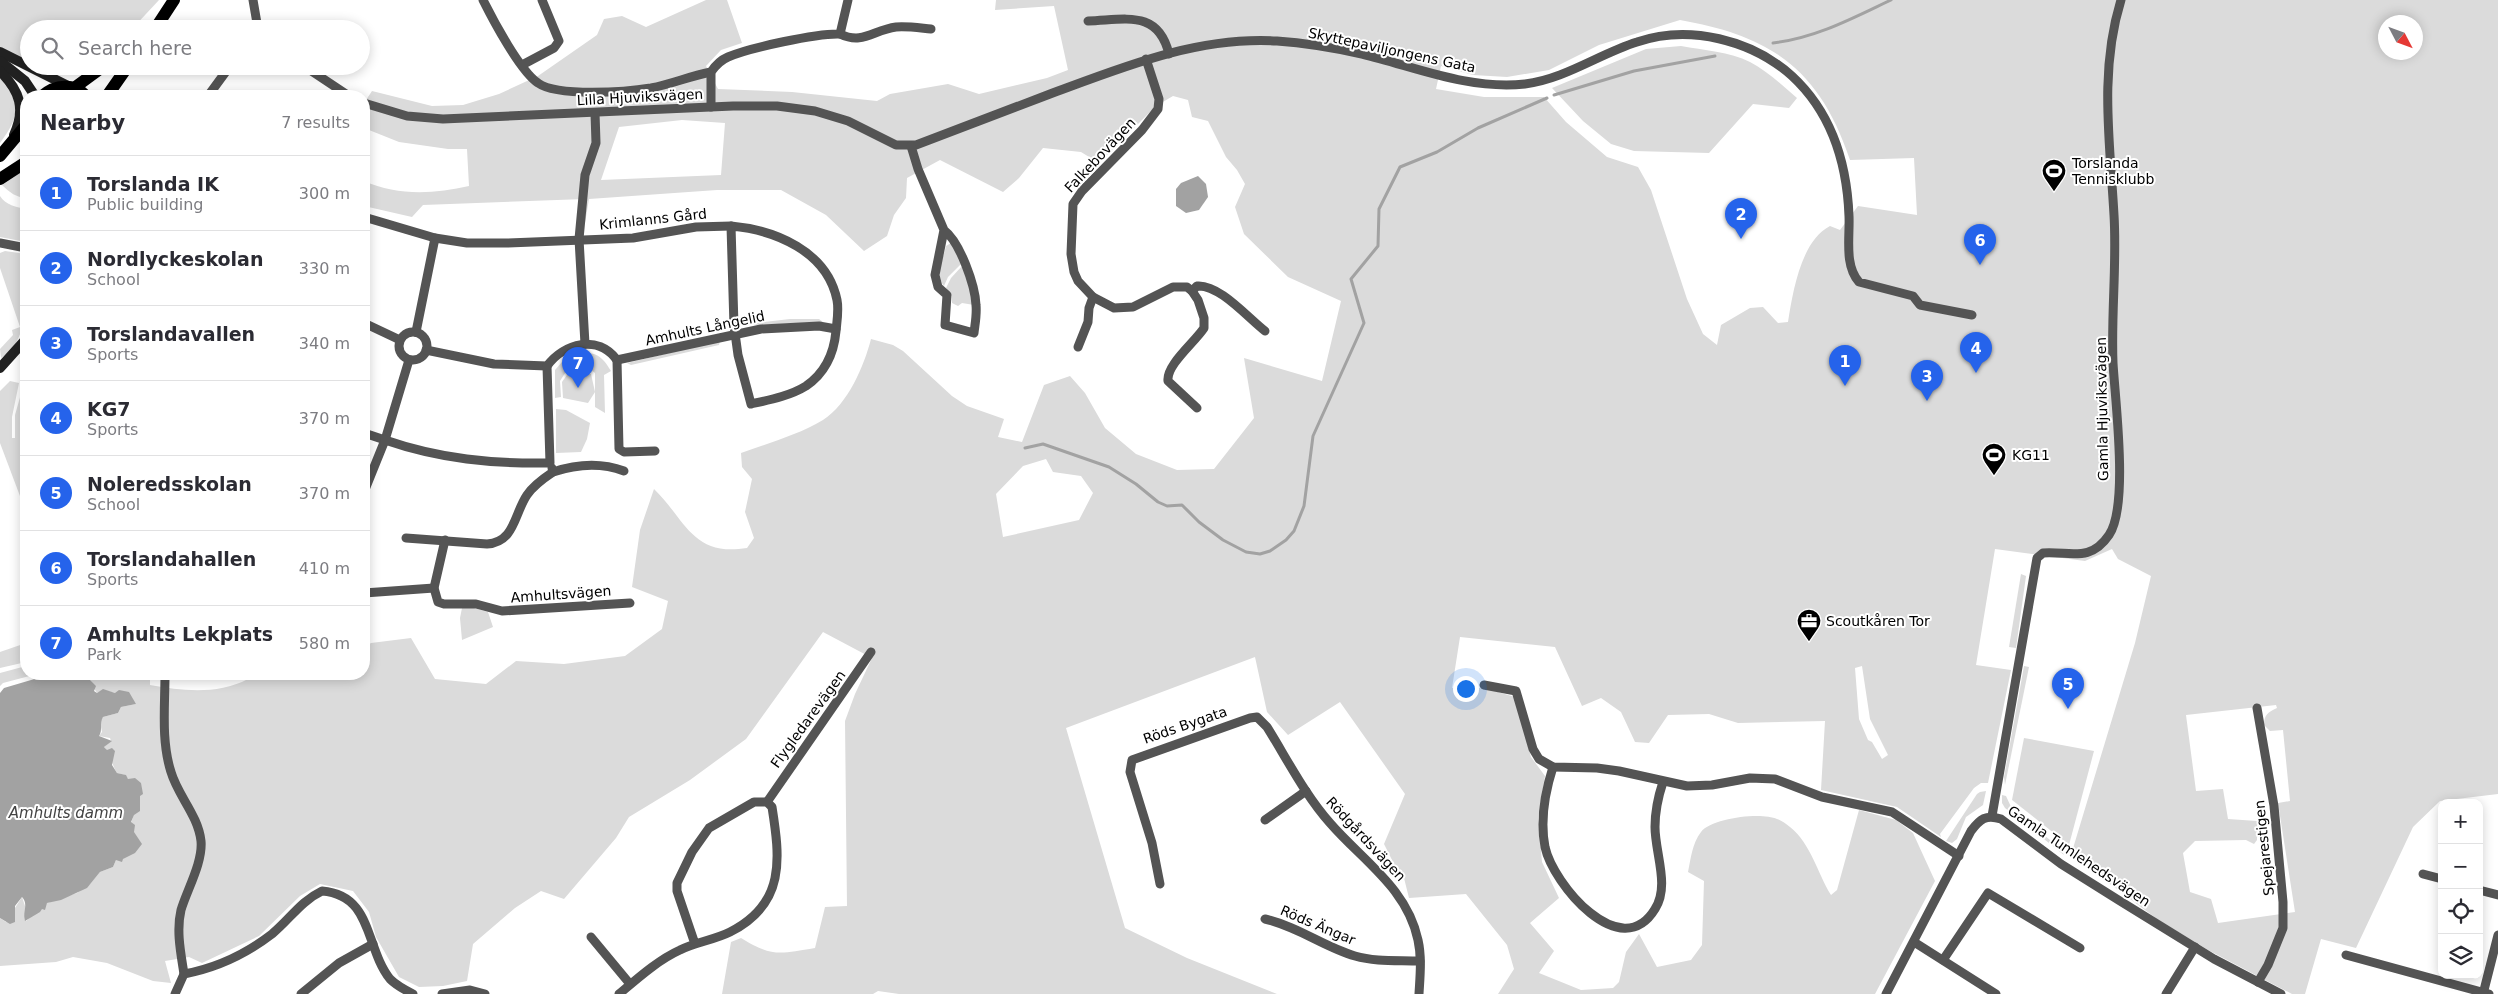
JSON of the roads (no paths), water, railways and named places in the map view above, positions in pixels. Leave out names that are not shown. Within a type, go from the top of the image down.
[{"type":"main road","points":[[155,20],[170,5]]},
{"type":"main road","points":[[161,20],[170,5]]},
{"type":"main road","points":[[51,90],[54,88],[71,87],[90,75]]},
{"type":"main road","points":[[111,90],[122,75]]},
{"type":"main road","points":[[71,87],[76,90]]},
{"type":"main road","points":[[4,151],[20,132]]},
{"type":"main road","points":[[0,179],[20,166]]},
{"type":"street","points":[[253,0],[256,20]]},
{"type":"street","points":[[483,0],[522,65],[540,85],[561,91],[649,88],[711,72],[722,60],[744,52],[815,36],[840,34],[857,40],[885,29],[898,27],[931,30]]},
{"type":"street","points":[[522,65],[554,48],[560,41],[542,0]]},
{"type":"street","points":[[840,34],[848,0]]},
{"type":"street","name":"Gamla Hjuviksvägen","points":[[1992,816],[2037,558],[2043,553],[2076,555],[2093,550],[2108,537],[2115,520],[2119,446],[2113,362],[2114,216],[2107,139],[2107,84],[2113,28],[2121,0]]},
{"type":"street","points":[[1088,21],[1140,20],[1156,27],[1165,38],[1169,54]]},
{"type":"street","name":"Skyttepaviljongens Gata","points":[[911,146],[1146,59],[1206,46],[1254,41],[1277,41],[1315,45],[1363,55],[1442,76],[1501,84],[1525,84],[1561,75],[1637,42],[1658,37],[1697,36],[1739,44],[1765,56],[1793,76],[1818,107],[1833,134],[1844,169],[1849,215],[1851,270],[1859,282],[1913,296],[1920,306],[1972,315]]},
{"type":"street","points":[[0,52],[20,62]]},
{"type":"street","name":"Falkebovägen","points":[[1146,59],[1159,99],[1158,109],[1142,130],[1082,191],[1071,211],[1071,254],[1074,272],[1078,281],[1093,298],[1114,308],[1133,307],[1173,287],[1186,287],[1192,291],[1197,286],[1206,285],[1220,292],[1265,331]]},
{"type":"street","points":[[0,61],[25,81],[31,90]]},
{"type":"street","points":[[0,71],[16,91],[20,105]]},
{"type":"street","points":[[711,72],[711,107]]},
{"type":"street","points":[[47,75],[71,87]]},
{"type":"street","points":[[212,90],[223,75]]},
{"type":"street","points":[[317,75],[339,90]]},
{"type":"street","name":"Lilla Hjuviksvägen","points":[[370,105],[407,116],[444,119],[711,107],[777,106],[815,111],[857,125],[891,144],[911,146]]},
{"type":"street","points":[[585,344],[579,239],[585,175],[596,143],[595,113]]},
{"type":"street","points":[[4,151],[20,119]]},
{"type":"street","points":[[911,146],[918,169],[944,230],[951,235],[967,270],[976,302],[974,333],[945,325],[947,295],[938,287],[935,275],[944,230]]},
{"type":"street","name":"Krimlanns Gård","points":[[370,219],[435,238],[467,243],[632,238],[696,227],[731,226],[763,232],[794,244],[805,251],[823,270],[833,286],[837,300],[838,319],[832,353],[814,379],[796,391],[751,404],[738,355],[735,330]]},
{"type":"street","points":[[731,226],[735,330]]},
{"type":"street","points":[[416,332],[435,238]]},
{"type":"street","points":[[0,243],[20,247]]},
{"type":"street","points":[[1192,291],[1202,310],[1204,328],[1195,341],[1171,367],[1168,381],[1197,408]]},
{"type":"street","points":[[1078,347],[1088,322],[1089,308],[1093,298]]},
{"type":"street","points":[[370,326],[400,340]]},
{"type":"street","name":"Amhults Långelid","points":[[617,360],[735,330],[819,326],[836,329]]},
{"type":"street","points":[[416,332],[424,338],[426,350],[422,357],[409,360],[399,351],[400,340],[407,333],[416,332]]},
{"type":"street","points":[[553,472],[550,462],[547,366],[558,354],[569,348],[585,344],[601,347],[617,360],[619,449],[624,452],[655,452]]},
{"type":"street","points":[[0,368],[20,346]]},
{"type":"street","points":[[426,350],[494,364],[547,366]]},
{"type":"street","points":[[370,477],[385,440],[409,360]]},
{"type":"street","points":[[370,435],[416,451],[469,461],[494,463],[550,462]]},
{"type":"street","points":[[406,538],[488,544],[500,541],[512,528],[526,496],[553,472],[601,464],[624,471]]},
{"type":"street","points":[[370,593],[434,588],[444,540]]},
{"type":"street","name":"Amhultsvägen","points":[[434,588],[438,602],[444,604],[476,604],[502,611],[630,603]]},
{"type":"street","name":"Flygledarevägen","points":[[767,802],[871,652]]},
{"type":"street","points":[[166,680],[165,739],[167,760],[182,796],[196,821],[201,843],[194,876],[181,911],[179,935],[184,974],[175,994]]},
{"type":"street","points":[[1484,685],[1516,691],[1533,748],[1539,759],[1553,768],[1597,768],[1663,782],[1696,786],[1750,778],[1775,779],[1822,797],[1892,812],[1959,856]]},
{"type":"street","name":"Spejarestigen","points":[[2257,708],[2274,806],[2283,902],[2283,928],[2268,965],[2258,982]]},
{"type":"street","name":"Rödgårdsvägen","points":[[1256,717],[1267,727],[1306,791],[1330,824],[1382,875],[1404,902],[1417,935],[1420,961],[1419,994]]},
{"type":"street","name":"Röds Bygata","points":[[1160,884],[1152,843],[1130,772],[1132,760],[1242,720],[1256,717]]},
{"type":"street","points":[[1553,768],[1546,790],[1543,829],[1545,847],[1552,866],[1562,884],[1574,898],[1596,917],[1615,927],[1627,928],[1638,924],[1655,909],[1659,900],[1662,886],[1655,828],[1655,810],[1663,782]]},
{"type":"street","points":[[1265,820],[1306,791]]},
{"type":"street","points":[[619,994],[664,959],[696,944],[729,933],[743,925],[761,907],[774,884],[779,862],[772,807],[767,802],[754,802],[709,828],[692,852],[677,883],[677,891],[696,944]]},
{"type":"street","name":"Gamla Tumlehedsvägen","points":[[1886,994],[1979,820],[1992,816],[2001,820],[2062,864],[2194,947],[2281,994]]},
{"type":"street","points":[[2423,874],[2438,878]]},
{"type":"street","points":[[184,974],[224,963],[258,944],[273,933],[302,903],[322,891],[340,895],[354,904],[363,919],[390,979],[413,994]]},
{"type":"street","points":[[2483,891],[2498,895]]},
{"type":"street","points":[[1943,960],[1988,893],[2080,948]]},
{"type":"street","name":"Röds Ängar","points":[[1265,919],[1288,925],[1358,957],[1376,960],[1420,961]]},
{"type":"street","points":[[2346,955],[2485,994],[2498,935]]},
{"type":"street","points":[[591,937],[630,984]]},
{"type":"street","points":[[1914,942],[1996,994]]},
{"type":"street","points":[[301,994],[339,963],[373,944]]},
{"type":"street","points":[[2166,994],[2194,947]]},
{"type":"street","points":[[442,994],[470,990],[485,994]]},
{"type":"water","points":[[1198,176],[1206,184],[1208,197],[1199,210],[1186,213],[1176,206],[1176,189],[1181,183]]},
{"type":"water","name":"Amhults damm","points":[[31,680],[90,680],[96,686],[94,691],[97,693],[103,689],[115,693],[119,690],[129,692],[136,704],[121,707],[118,713],[103,717],[99,736],[112,741],[104,747],[107,750],[112,748],[115,751],[112,765],[117,773],[126,775],[128,779],[135,778],[141,783],[143,794],[140,796],[140,811],[134,815],[131,822],[135,825],[134,832],[142,844],[135,853],[123,859],[122,862],[116,860],[113,867],[100,872],[87,888],[61,900],[47,903],[45,910],[42,909],[25,921],[25,903],[22,897],[15,906],[15,922],[10,924],[0,918],[0,693],[4,688]]},
{"type":"waterway","points":[[1773,43],[1819,32],[1891,0]]},
{"type":"waterway","points":[[1554,95],[1634,71],[1715,56]]},
{"type":"waterway","points":[[1025,448],[1043,444],[1109,467],[1136,484],[1158,502],[1167,506],[1182,505],[1199,522],[1223,540],[1246,552],[1260,554],[1270,551],[1286,540],[1294,531],[1304,506],[1313,436],[1364,323],[1351,279],[1378,246],[1379,209],[1400,167],[1437,152],[1478,128],[1547,98]]},
{"type":"place","name":"Torslanda Tennisklubb","points":[[2054,192]]},
{"type":"place","name":"Nordlyckeskolan","points":[[1741,239]]},
{"type":"place","name":"Torslandahallen","points":[[1980,265]]},
{"type":"place","name":"KG7","points":[[1976,373]]},
{"type":"place","name":"Torslanda IK","points":[[1845,386]]},
{"type":"place","name":"Amhults Lekplats","points":[[578,388]]},
{"type":"place","name":"Torslandavallen","points":[[1927,401]]},
{"type":"place","name":"KG11","points":[[1994,476]]},
{"type":"place","name":"Scoutkåren Tor","points":[[1809,642]]},
{"type":"place","name":"Noleredsskolan","points":[[2068,709]]}]
